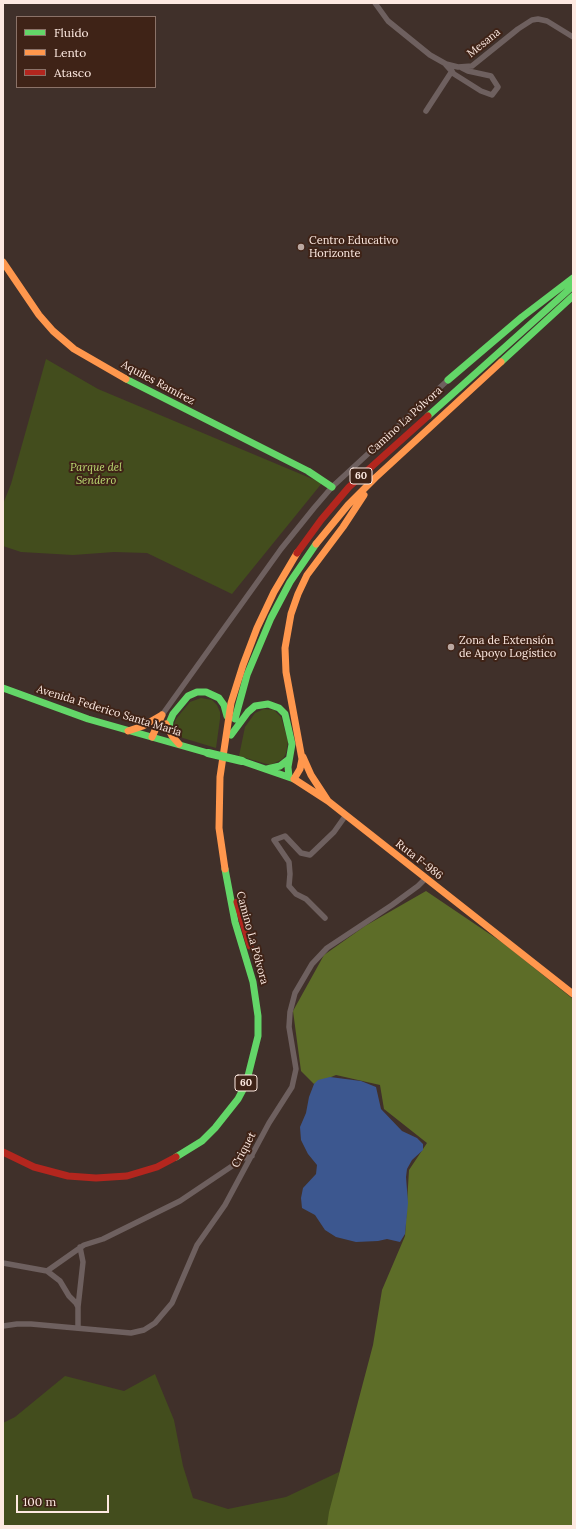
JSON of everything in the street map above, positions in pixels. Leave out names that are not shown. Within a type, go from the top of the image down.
[{"type":"main road","name":"Aquiles Ramírez","points":[[3,262],[39,315],[53,331],[74,349],[97,363],[160,396],[308,471],[332,487]]},
{"type":"main road","points":[[448,380],[522,317],[573,278]]},
{"type":"main road","name":"Camino La Pólvora","points":[[3,1152],[34,1167],[68,1176],[105,1178],[127,1176],[158,1167],[173,1159],[202,1141],[226,1116],[242,1091],[249,1075],[258,1036],[258,1016],[253,982],[235,922],[223,860],[219,828],[220,777],[227,723],[243,665],[262,616],[288,569],[321,520],[349,487],[573,286]]},
{"type":"main road","name":"Camino La Pólvora","points":[[3,1160],[39,1175],[66,1182],[96,1185],[134,1181],[168,1170],[182,1162],[203,1148],[231,1121],[246,1098],[254,1079],[261,1059],[264,1038],[265,1016],[258,974],[235,893],[227,840],[225,782],[231,735],[241,695],[262,636],[300,565],[323,534],[348,505],[375,478],[573,296]]},
{"type":"main road","points":[[231,735],[251,708],[263,704],[276,706],[285,714],[289,730],[292,744],[288,767],[292,778],[299,773],[302,764],[286,672],[285,648],[291,614],[307,575],[343,527],[375,478]]},
{"type":"main road","name":"Avenida Federico Santa María","points":[[3,688],[128,731],[242,761]]},
{"type":"main road","points":[[169,729],[173,714],[188,696],[197,692],[206,692],[215,695],[222,701],[226,709],[227,723]]},
{"type":"main road","points":[[128,731],[173,714]]},
{"type":"main road","points":[[161,719],[169,729],[174,740],[180,744]]},
{"type":"main road","points":[[152,737],[161,719]]},
{"type":"main road","points":[[300,749],[311,775],[328,801]]},
{"type":"main road","points":[[267,769],[280,766],[289,759]]},
{"type":"main road","name":"Ruta F-986","points":[[242,761],[292,778],[328,801],[425,879],[573,994]]},
{"type":"street","name":"Mesana","points":[[375,3],[388,21],[430,55],[446,64],[462,68],[472,66],[518,29],[532,20],[538,19],[547,21],[573,37]]},
{"type":"street","points":[[446,64],[452,71],[481,91],[492,95],[498,86],[491,76],[468,71],[462,68]]},
{"type":"street","points":[[426,111],[452,71]]},
{"type":"street","points":[[161,719],[281,549],[332,487],[448,380]]},
{"type":"street","points":[[325,918],[306,899],[296,894],[289,886],[289,862],[274,840],[285,836],[301,853],[310,855],[334,832],[346,815]]},
{"type":"street","name":"Criquet","points":[[3,1326],[31,1324],[136,1332],[148,1328],[155,1323],[172,1303],[197,1245],[224,1205],[269,1123],[290,1093],[294,1080],[295,1063],[289,1027],[290,1012],[295,993],[312,964],[327,948],[392,905],[425,879]]},
{"type":"street","points":[[47,1271],[84,1244],[103,1239],[180,1201],[244,1158],[252,1156]]},
{"type":"street","points":[[78,1328],[78,1307],[83,1262],[80,1247]]},
{"type":"street","points":[[3,1262],[47,1271],[60,1281],[78,1307]]},
{"type":"green space","name":"Parque del Sendero","points":[[46,359],[98,389],[322,483],[232,594],[147,553],[114,552],[73,555],[21,552],[3,546],[3,504],[11,484]]},
{"type":"green space","points":[[201,698],[212,700],[217,705],[220,712],[216,748],[183,738],[175,731],[174,725],[176,719],[190,702]]},
{"type":"green space","points":[[264,709],[274,710],[281,717],[288,741],[284,757],[270,765],[239,756],[245,727],[255,713]]},
{"type":"green space","points":[[426,891],[503,943],[573,999],[573,1526],[327,1526],[329,1512],[373,1345],[382,1290],[405,1236],[409,1170],[427,1143],[384,1109],[380,1085],[336,1075],[314,1084],[301,1071],[293,1011],[324,955],[365,926]]},
{"type":"green space","points":[[155,1374],[174,1420],[183,1466],[193,1498],[228,1509],[286,1497],[339,1472],[334,1526],[3,1526],[3,1423],[15,1417],[65,1376],[124,1391]]},
{"type":"water","points":[[330,1077],[361,1081],[376,1087],[381,1109],[402,1131],[417,1138],[423,1144],[423,1150],[412,1160],[407,1169],[406,1177],[408,1203],[405,1234],[400,1242],[387,1239],[356,1242],[336,1237],[325,1230],[315,1215],[302,1208],[301,1198],[303,1188],[316,1174],[317,1165],[308,1154],[301,1140],[300,1127],[306,1113],[309,1097],[314,1084],[318,1080]]},
{"type":"traffic: fast","points":[[448,380],[522,317],[573,278]]},
{"type":"traffic: fast","points":[[428,416],[573,286]]},
{"type":"traffic: fast","points":[[501,362],[573,296]]},
{"type":"traffic: fast","points":[[126,379],[308,471],[332,487]]},
{"type":"traffic: fast","points":[[235,719],[247,675],[271,618],[290,582],[316,544]]},
{"type":"traffic: fast","points":[[3,688],[88,719],[208,753]]},
{"type":"traffic: fast","points":[[169,729],[173,714],[188,696],[197,692],[206,692],[219,698],[224,705],[227,716]]},
{"type":"traffic: fast","points":[[231,735],[248,712],[255,706],[268,704],[279,708],[285,714],[292,744],[288,767],[289,777]]},
{"type":"traffic: fast","points":[[208,753],[242,761]]},
{"type":"traffic: fast","points":[[267,769],[280,766],[289,759]]},
{"type":"traffic: fast","points":[[242,761],[294,779]]},
{"type":"traffic: fast","points":[[176,1157],[202,1141],[215,1128],[238,1099],[246,1084],[258,1036],[258,1016],[253,982],[235,922],[225,869]]},
{"type":"traffic: slow","points":[[3,262],[39,315],[53,331],[74,349],[126,379]]},
{"type":"traffic: slow","points":[[316,544],[348,505],[375,478],[501,362]]},
{"type":"traffic: slow","points":[[294,779],[300,769],[302,759],[286,672],[285,648],[291,614],[307,575],[343,527],[364,495]]},
{"type":"traffic: slow","points":[[225,869],[219,828],[220,777],[231,703],[257,628],[274,592],[297,553]]},
{"type":"traffic: slow","points":[[128,731],[143,726],[162,715]]},
{"type":"traffic: slow","points":[[152,737],[162,715]]},
{"type":"traffic: slow","points":[[166,724],[172,736],[179,744]]},
{"type":"traffic: slow","points":[[303,757],[311,775],[328,801]]},
{"type":"traffic: slow","points":[[294,779],[328,801],[573,994]]},
{"type":"traffic: jam","points":[[297,553],[321,520],[349,487],[428,416]]},
{"type":"traffic: jam","points":[[237,902],[250,946]]},
{"type":"traffic: jam","points":[[3,1152],[34,1167],[68,1176],[96,1178],[127,1176],[157,1167],[176,1157]]},
{"type":"place","name":"Centro Educativo Horizonte","points":[[301,247]]},
{"type":"place","name":"Zona de Extensión de Apoyo Logístico","points":[[451,647]]}]
